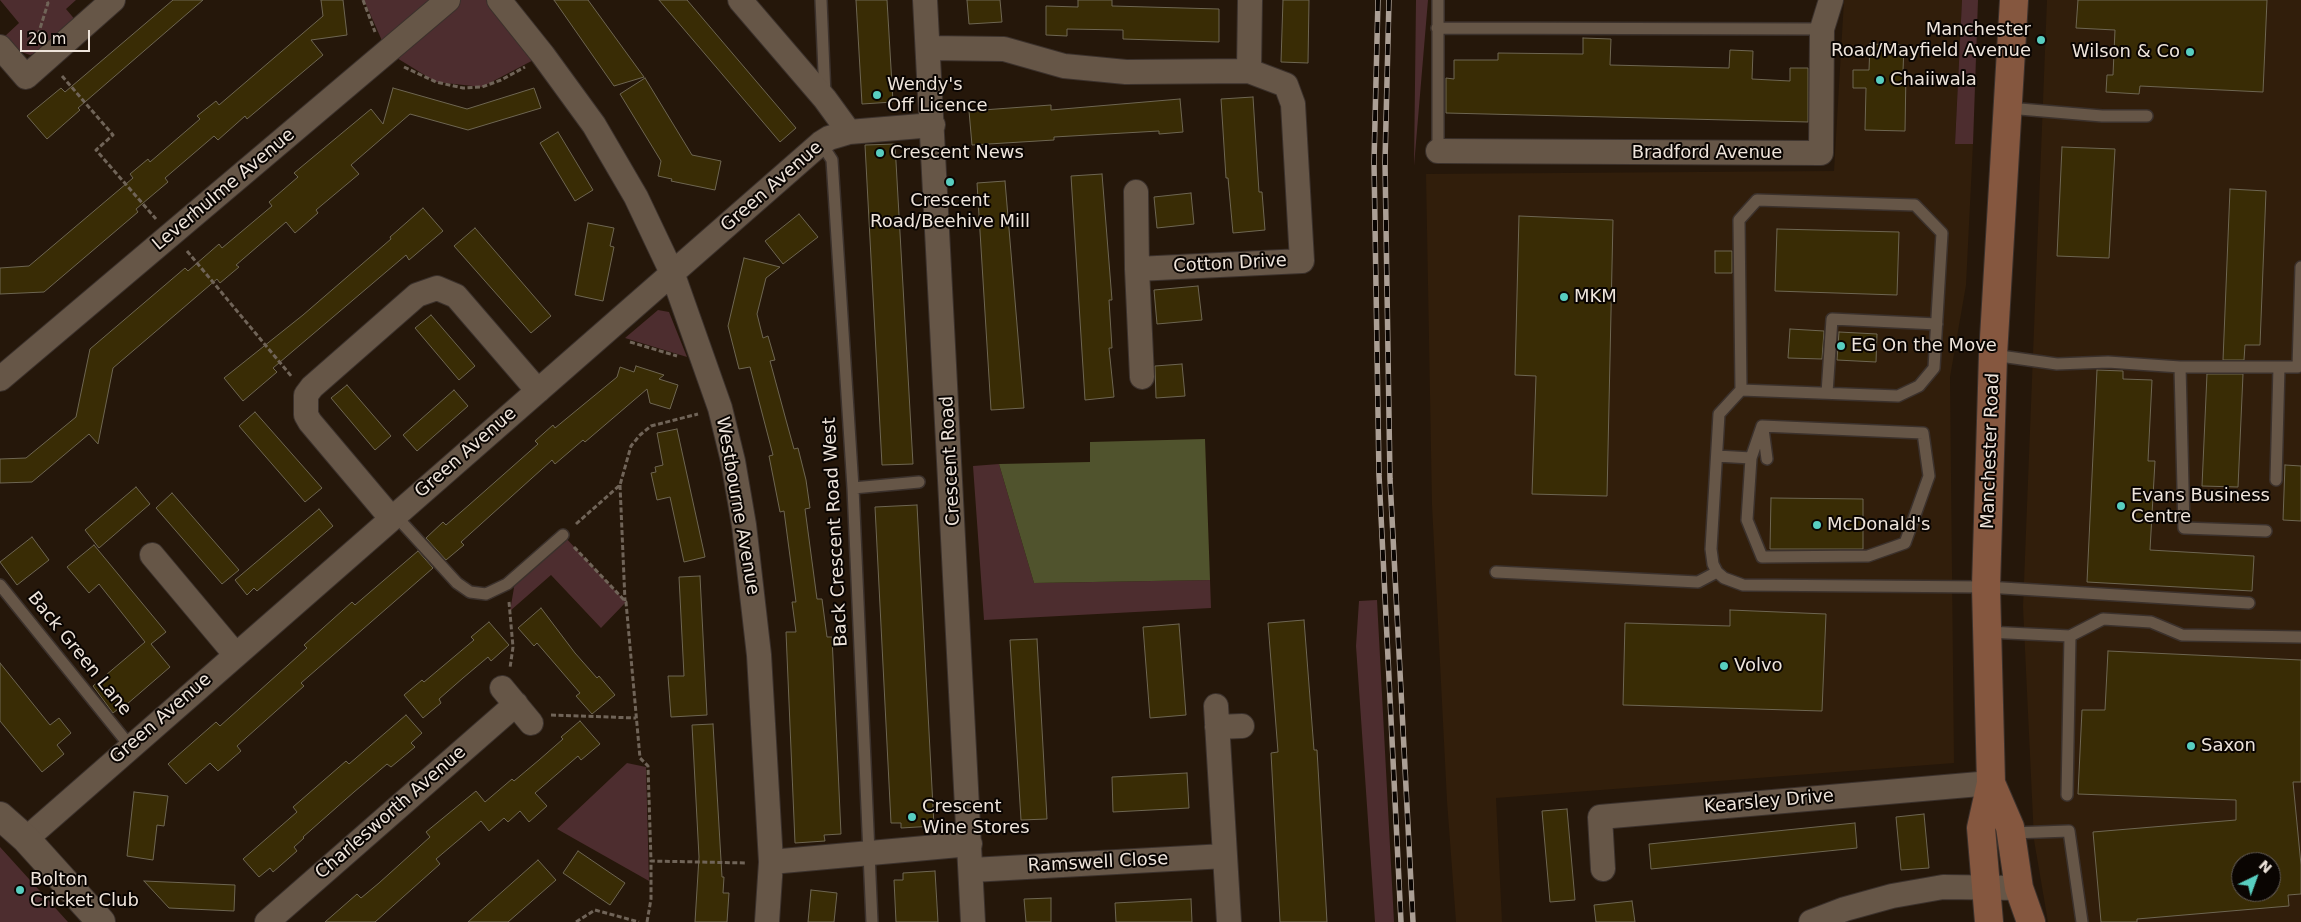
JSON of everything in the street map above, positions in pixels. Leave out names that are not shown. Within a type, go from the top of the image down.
[{"type":"main road","name":"Manchester Road","points":[[1989,922],[1981,828],[1991,783],[1986,587],[1994,355],[2014,0]]},
{"type":"main road","name":"Manchester Road","points":[[1991,783],[2011,833],[2019,888],[2031,922]]},
{"type":"street","points":[[0,47],[26,77],[113,0]]},
{"type":"street","name":"Leverhulme Avenue","points":[[0,379],[448,0]]},
{"type":"street","name":"Westbourne Avenue","points":[[499,0],[543,55],[594,125],[636,197],[673,275],[720,408],[733,461],[753,593],[759,655],[771,862],[767,922]]},
{"type":"street","points":[[740,0],[825,99],[849,132]]},
{"type":"street","name":"Crescent Road","points":[[925,0],[974,922]]},
{"type":"street","points":[[928,48],[1004,49],[1064,66],[1126,72],[1249,71],[1250,0]]},
{"type":"street","name":"Bradford Avenue","points":[[1438,151],[1821,154],[1822,29],[1831,0]]},
{"type":"street","name":"Cotton Drive","points":[[1138,269],[1302,261],[1294,104],[1286,85],[1249,71]]},
{"type":"street","name":"Green Avenue","points":[[26,838],[235,654],[673,275],[820,144],[829,138],[849,132],[933,125]]},
{"type":"street","points":[[1136,192],[1142,377]]},
{"type":"street","points":[[393,517],[310,422],[306,415],[306,395],[312,387],[418,295],[437,288],[456,296],[465,304],[538,391]]},
{"type":"street","points":[[152,555],[235,654]]},
{"type":"street","points":[[509,696],[531,723]]},
{"type":"street","name":"Charlesworth Avenue","points":[[267,922],[509,696]]},
{"type":"street","points":[[1229,922],[1216,717],[1242,726]]},
{"type":"street","name":"Kearsley Drive","points":[[1603,869],[1600,817],[1991,783]]},
{"type":"street","points":[[0,798],[26,838]]},
{"type":"street","points":[[0,816],[26,838],[101,922]]},
{"type":"street","points":[[771,862],[970,844]]},
{"type":"street","name":"Ramswell Close","points":[[972,870],[1225,856]]},
{"type":"street","points":[[1811,922],[1845,909],[1892,896],[1944,887],[2019,888],[2020,922]]},
{"type":"lane","points":[[820,0],[825,99]]},
{"type":"lane","points":[[1438,0],[1438,151]]},
{"type":"lane","points":[[1438,28],[1822,29]]},
{"type":"lane","points":[[2008,108],[2102,116],[2147,116]]},
{"type":"lane","name":"Back Crescent Road West","points":[[820,144],[832,160],[853,488],[872,922]]},
{"type":"lane","points":[[1741,390],[1898,396],[1909,392],[1927,378],[1934,368],[1942,233],[1915,205],[1757,200],[1739,220],[1741,390],[1719,414],[1711,549],[1713,564],[1717,572],[1724,578],[1743,585],[1986,587],[2249,603]]},
{"type":"lane","points":[[1994,355],[2057,364],[2108,362],[2180,367],[2298,367],[2301,267]]},
{"type":"lane","points":[[1827,393],[1832,319],[1937,324]]},
{"type":"lane","points":[[2180,367],[2184,528],[2266,531]]},
{"type":"lane","points":[[2276,480],[2279,367]]},
{"type":"lane","points":[[1762,426],[1923,433],[1929,476],[1905,542],[1868,556],[1762,557],[1748,520],[1751,458],[1762,426]]},
{"type":"lane","points":[[1762,426],[1767,459]]},
{"type":"lane","points":[[1717,456],[1751,458]]},
{"type":"lane","points":[[853,488],[919,482]]},
{"type":"lane","points":[[393,517],[457,583],[470,592],[486,594],[507,584],[563,535]]},
{"type":"lane","points":[[1496,572],[1698,582],[1717,572]]},
{"type":"lane","name":"Back Green Lane","points":[[0,585],[130,746]]},
{"type":"lane","points":[[1987,632],[2070,636],[2103,619],[2151,622],[2182,635],[2301,637]]},
{"type":"lane","points":[[2066,795],[2070,636]]},
{"type":"lane","points":[[2011,833],[2069,831],[2082,922]]},
{"type":"path","points":[[363,0],[375,33],[387,52],[402,66],[444,84],[463,88],[482,87],[501,80],[543,55]]},
{"type":"path","points":[[47,59],[113,135],[96,150],[172,234],[306,395]]},
{"type":"path","points":[[603,334],[706,366]]},
{"type":"path","points":[[647,922],[651,899],[648,766],[640,758],[636,718],[626,602],[620,485],[631,446],[651,426],[720,408]]},
{"type":"path","points":[[620,485],[563,535],[626,602]]},
{"type":"path","points":[[507,584],[513,647],[509,674],[509,696]]},
{"type":"path","points":[[531,723],[542,714],[636,718]]},
{"type":"path","points":[[651,861],[771,862]]},
{"type":"path","points":[[576,922],[595,910],[640,922]]},
{"type":"shaded area","points":[[0,0],[76,0],[66,9],[77,22],[45,50],[30,55],[16,50],[4,37],[19,23]]},
{"type":"shaded area","points":[[364,0],[497,0],[543,55],[482,87],[436,82],[387,52]]},
{"type":"shaded area","points":[[1416,0],[1428,0],[1414,166]]},
{"type":"shaded area","points":[[1844,0],[1962,0],[1955,143],[1973,144],[1966,285],[1950,377],[1954,763],[1496,798],[1502,922],[1456,922],[1447,801],[1432,505],[1426,174],[1834,171]]},
{"type":"shaded area","points":[[1962,0],[1978,0],[1973,144],[1955,144]]},
{"type":"shaded area","points":[[2047,0],[2301,0],[2301,922],[2048,922],[2034,840],[2023,607]]},
{"type":"shaded area","points":[[658,310],[669,312],[687,357],[625,338]]},
{"type":"shaded area","points":[[1205,439],[1210,580],[1034,583],[999,464],[1090,462],[1090,442]]},
{"type":"shaded area","points":[[999,464],[1034,583],[1210,580],[1211,608],[984,620],[973,466]]},
{"type":"shaded area","points":[[563,535],[626,602],[601,628],[551,575],[510,611],[516,576]]},
{"type":"shaded area","points":[[1377,600],[1394,922],[1375,922],[1356,646],[1359,601]]},
{"type":"shaded area","points":[[627,763],[646,767],[649,881],[557,829]]},
{"type":"shaded area","name":"Bolton Cricket Club","points":[[0,847],[10,858],[68,922],[0,922]]},
{"type":"building","points":[[173,0],[203,0],[78,108],[80,110],[47,139],[27,116],[61,88],[65,92]]},
{"type":"building","points":[[321,0],[343,0],[347,35],[311,40],[323,55],[247,119],[245,116],[218,140],[214,136],[165,178],[168,182],[136,209],[138,212],[44,292],[0,294],[0,268],[29,266],[133,178],[130,174],[148,159],[150,162],[200,119],[197,116],[216,101],[219,105],[323,16]]},
{"type":"building","points":[[554,0],[588,0],[644,77],[614,86]]},
{"type":"building","points":[[659,0],[687,0],[796,128],[780,142]]},
{"type":"building","points":[[856,0],[887,0],[893,102],[862,104]]},
{"type":"building","points":[[967,0],[1000,0],[1002,22],[969,24]]},
{"type":"building","points":[[1078,0],[1112,0],[1112,6],[1219,9],[1219,42],[1123,39],[1123,30],[1067,29],[1067,36],[1046,35],[1046,6],[1078,7]]},
{"type":"building","points":[[1283,0],[1309,0],[1308,63],[1281,62]]},
{"type":"building","name":"Wilson & Co","points":[[2078,0],[2267,0],[2263,92],[2140,86],[2139,94],[2106,92],[2107,75],[2113,75],[2115,30],[2076,28]]},
{"type":"building","points":[[1583,38],[1611,39],[1610,65],[1729,68],[1730,50],[1753,51],[1752,79],[1790,81],[1790,68],[1808,68],[1808,122],[1446,113],[1446,78],[1454,79],[1454,60],[1498,60],[1498,53],[1583,54]]},
{"type":"building","name":"Chaiiwala","points":[[1870,44],[1904,45],[1903,71],[1906,71],[1905,131],[1865,130],[1866,88],[1853,88],[1853,70],[1869,70]]},
{"type":"building","points":[[645,78],[692,155],[721,161],[715,190],[671,181],[672,179],[658,176],[661,161],[620,94]]},
{"type":"building","points":[[393,88],[467,109],[534,88],[541,108],[468,130],[410,114],[351,165],[359,174],[316,210],[318,213],[295,233],[286,222],[236,265],[239,267],[220,283],[217,279],[113,368],[98,444],[89,434],[32,482],[0,483],[0,459],[26,458],[76,417],[90,349],[185,268],[188,271],[219,244],[222,248],[272,206],[269,202],[298,177],[294,173],[371,109],[383,124]]},
{"type":"building","points":[[1253,97],[1259,192],[1262,192],[1265,230],[1233,233],[1228,178],[1226,178],[1221,99]]},
{"type":"building","points":[[1180,99],[1183,132],[1159,134],[1159,131],[1054,137],[1054,140],[972,145],[969,111],[1051,105],[1051,110]]},
{"type":"building","points":[[558,132],[593,190],[575,201],[540,143]]},
{"type":"building","points":[[895,144],[913,464],[882,465],[865,145]]},
{"type":"building","points":[[2062,147],[2115,149],[2109,258],[2057,256]]},
{"type":"building","points":[[1102,174],[1112,300],[1109,300],[1112,348],[1109,348],[1114,397],[1085,400],[1071,176]]},
{"type":"building","points":[[1005,181],[1024,408],[991,410],[977,183]]},
{"type":"building","points":[[2230,189],[2266,191],[2260,345],[2245,345],[2244,360],[2223,360]]},
{"type":"building","points":[[1191,193],[1194,224],[1157,228],[1154,197]]},
{"type":"building","points":[[423,208],[443,231],[409,260],[406,255],[273,368],[277,372],[243,401],[224,378],[303,315],[391,239],[390,237]]},
{"type":"building","points":[[799,214],[818,237],[783,264],[765,241]]},
{"type":"building","name":"MKM","points":[[1519,216],[1613,220],[1607,496],[1532,494],[1536,376],[1515,375]]},
{"type":"building","points":[[588,223],[614,228],[610,246],[614,247],[603,301],[575,295]]},
{"type":"building","points":[[475,228],[551,316],[531,333],[454,246]]},
{"type":"building","points":[[1777,229],[1899,232],[1897,295],[1775,291]]},
{"type":"building","points":[[1715,251],[1732,251],[1732,273],[1715,273]]},
{"type":"building","points":[[744,258],[780,267],[766,278],[757,314],[763,338],[768,336],[775,360],[770,361],[794,449],[798,448],[806,480],[810,508],[805,509],[817,599],[822,599],[827,637],[832,637],[841,834],[824,835],[825,841],[795,843],[786,632],[796,632],[792,602],[796,602],[784,511],[780,512],[769,456],[773,455],[750,367],[739,369],[728,326]]},
{"type":"building","points":[[1198,286],[1202,320],[1157,324],[1154,290]]},
{"type":"building","points":[[431,315],[475,366],[459,380],[415,328]]},
{"type":"building","points":[[1790,329],[1824,331],[1822,359],[1788,358]]},
{"type":"building","points":[[1839,332],[1877,334],[1876,362],[1837,360]]},
{"type":"building","points":[[1182,364],[1185,396],[1156,398],[1155,366]]},
{"type":"building","points":[[636,366],[664,375],[659,379],[678,385],[670,409],[650,403],[647,389],[585,442],[583,440],[555,464],[552,460],[461,542],[464,545],[446,560],[426,538],[443,522],[446,525],[538,444],[535,441],[553,425],[555,428],[617,377],[620,367],[634,372]]},
{"type":"building","name":"Evans Business Centre","points":[[2097,370],[2123,371],[2123,379],[2152,380],[2148,461],[2155,461],[2150,550],[2254,556],[2252,591],[2087,582]]},
{"type":"building","points":[[2207,374],[2243,374],[2238,487],[2202,486]]},
{"type":"building","points":[[347,385],[391,436],[375,450],[331,398]]},
{"type":"building","points":[[454,390],[468,406],[417,451],[403,435]]},
{"type":"building","points":[[255,412],[322,488],[305,502],[239,426]]},
{"type":"building","points":[[677,429],[705,557],[684,562],[670,497],[657,500],[651,473],[656,472],[655,467],[663,465],[657,433]]},
{"type":"building","points":[[2285,465],[2301,466],[2301,521],[2283,520]]},
{"type":"building","points":[[136,487],[150,504],[99,548],[85,530]]},
{"type":"building","points":[[172,493],[239,570],[222,584],[156,508]]},
{"type":"building","name":"McDonald's","points":[[1771,498],[1863,499],[1863,549],[1770,549]]},
{"type":"building","points":[[917,505],[934,826],[901,828],[901,823],[891,823],[875,507]]},
{"type":"building","points":[[319,509],[333,526],[257,591],[254,588],[247,595],[235,580]]},
{"type":"building","points":[[32,537],[49,560],[17,585],[0,562]]},
{"type":"building","points":[[94,545],[166,632],[151,644],[170,667],[119,711],[118,709],[113,713],[93,686],[145,642],[99,584],[89,593],[67,567]]},
{"type":"building","points":[[418,551],[433,568],[301,683],[304,686],[237,746],[241,751],[218,771],[210,763],[186,784],[168,764],[216,722],[220,726],[307,648],[304,645],[352,602],[355,605]]},
{"type":"building","points":[[700,576],[707,715],[671,717],[668,676],[684,676],[679,577]]},
{"type":"building","points":[[541,608],[575,653],[597,678],[599,676],[615,695],[592,714],[576,696],[580,693],[537,643],[534,646],[518,628]]},
{"type":"building","name":"Volvo","points":[[1730,610],[1826,614],[1822,711],[1623,705],[1625,623],[1730,626]]},
{"type":"building","points":[[1304,620],[1314,750],[1317,750],[1327,922],[1280,922],[1271,753],[1278,752],[1268,623]]},
{"type":"building","points":[[489,622],[509,645],[491,661],[488,657],[463,678],[439,699],[441,703],[423,718],[404,695],[422,680],[424,682],[474,640],[471,637]]},
{"type":"building","points":[[1179,624],[1186,715],[1150,718],[1143,627]]},
{"type":"building","points":[[1037,639],[1047,819],[1021,820],[1010,640]]},
{"type":"building","name":"Saxon","points":[[2108,651],[2301,660],[2301,782],[2293,782],[2301,865],[2301,894],[2288,895],[2289,906],[2137,919],[2137,922],[2101,922],[2093,832],[2236,820],[2236,800],[2078,794],[2082,710],[2105,710]]},
{"type":"building","points":[[0,663],[50,725],[59,718],[71,733],[57,745],[64,754],[42,772],[0,721]]},
{"type":"building","points":[[406,715],[422,733],[411,743],[415,747],[391,767],[387,764],[354,792],[303,837],[294,847],[297,851],[273,872],[270,868],[259,877],[243,859],[297,812],[293,807],[346,761],[349,764]]},
{"type":"building","points":[[580,721],[600,744],[581,760],[578,756],[535,793],[547,806],[529,822],[520,811],[508,822],[504,818],[489,831],[481,821],[436,859],[440,864],[375,922],[325,922],[357,894],[361,898],[379,883],[430,837],[426,832],[476,791],[485,802],[512,779],[514,781],[539,760],[563,739],[561,737]]},
{"type":"building","points":[[713,724],[722,877],[724,877],[723,893],[729,893],[727,922],[695,922],[699,857],[692,725]]},
{"type":"building","points":[[1187,773],[1189,808],[1113,812],[1112,777]]},
{"type":"building","points":[[134,792],[168,796],[164,826],[157,825],[153,860],[127,856]]},
{"type":"building","points":[[1567,809],[1575,900],[1550,902],[1542,811]]},
{"type":"building","points":[[1924,814],[1929,868],[1901,870],[1896,817]]},
{"type":"building","points":[[1855,823],[1857,848],[1651,869],[1649,844]]},
{"type":"building","points":[[578,851],[625,883],[610,905],[563,873]]},
{"type":"building","points":[[538,860],[556,880],[508,922],[468,922]]},
{"type":"building","points":[[935,871],[938,922],[896,922],[894,880],[903,880],[903,873]]},
{"type":"building","points":[[144,881],[235,885],[234,911],[169,908]]},
{"type":"building","points":[[811,890],[837,893],[834,922],[808,922]]},
{"type":"building","points":[[1051,898],[1051,922],[1026,922],[1024,899]]},
{"type":"building","points":[[1191,899],[1192,922],[1116,922],[1115,903]]},
{"type":"building","points":[[1632,901],[1635,922],[1596,922],[1594,905]]},
{"type":"railway","points":[[1378,0],[1374,162],[1379,475],[1401,922]]},
{"type":"railway","points":[[1389,0],[1385,162],[1390,479],[1413,922]]},
{"type":"place","name":"Manchester Road/Mayfield Avenue","points":[[2041,40]]},
{"type":"place","name":"Wilson & Co","points":[[2190,52]]},
{"type":"place","name":"Chaiiwala","points":[[1880,80]]},
{"type":"place","name":"Wendy's Off Licence","points":[[877,95]]},
{"type":"place","name":"Crescent News","points":[[880,153]]},
{"type":"place","name":"Crescent Road/Beehive Mill","points":[[950,182]]},
{"type":"place","name":"MKM","points":[[1564,297]]},
{"type":"place","name":"EG On the Move","points":[[1841,346]]},
{"type":"place","name":"Evans Business Centre","points":[[2121,506]]},
{"type":"place","name":"McDonald's","points":[[1817,525]]},
{"type":"place","name":"Volvo","points":[[1724,666]]},
{"type":"place","name":"Saxon","points":[[2191,746]]},
{"type":"place","name":"Crescent Wine Stores","points":[[912,817]]},
{"type":"place","name":"Bolton Cricket Club","points":[[20,890]]}]
